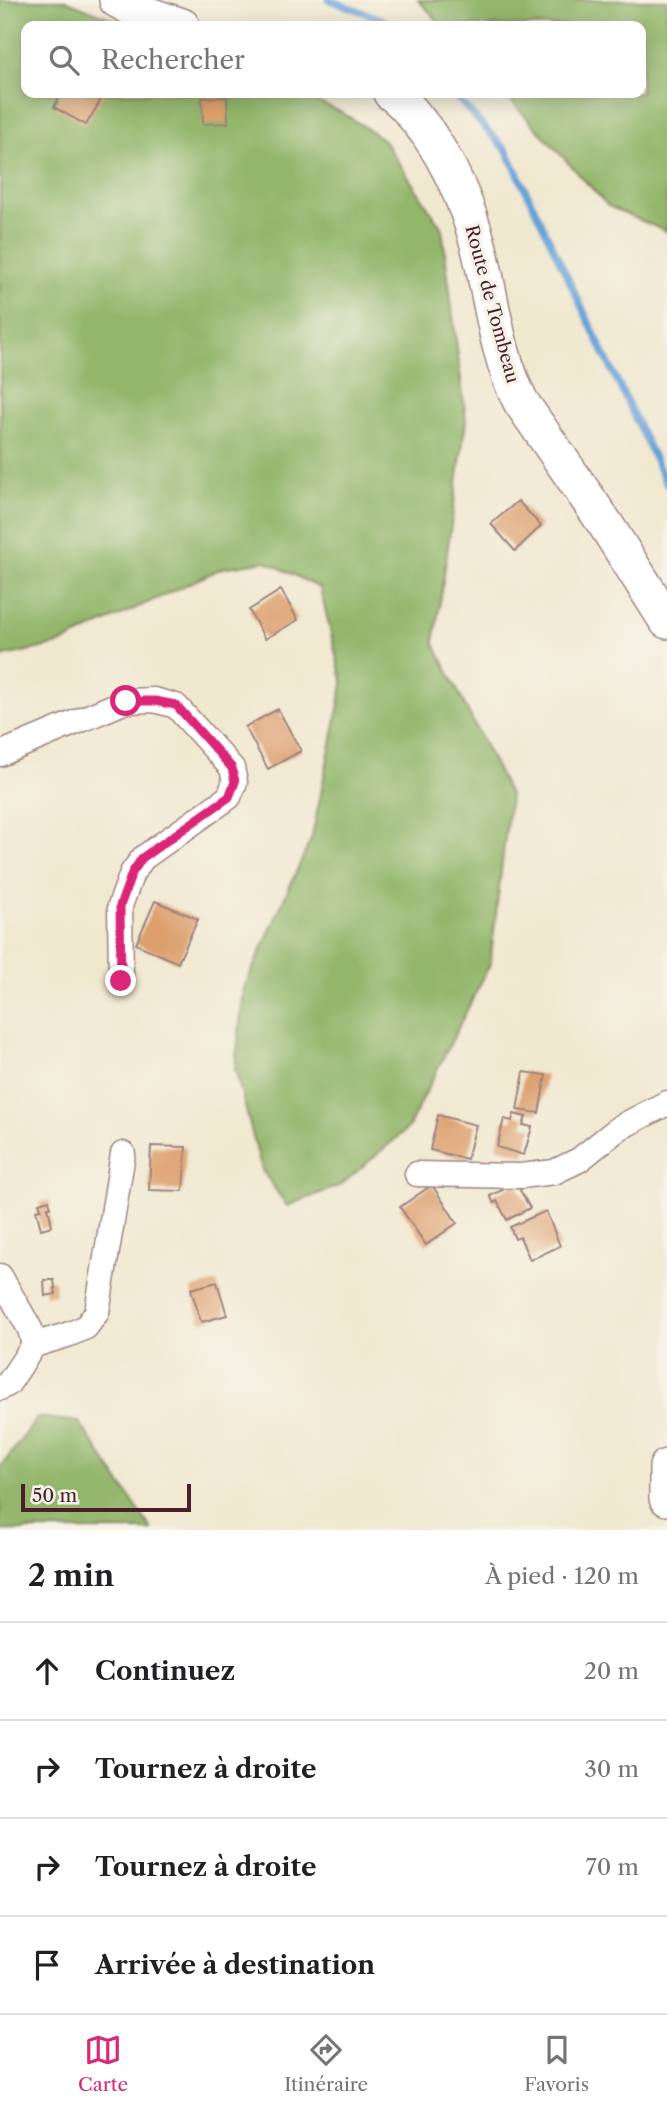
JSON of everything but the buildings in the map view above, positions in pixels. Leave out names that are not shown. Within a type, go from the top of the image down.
[{"type":"main road","points":[[117,0],[140,12],[167,21]]},
{"type":"main road","name":"Route de Tombeau","points":[[396,98],[428,134],[462,192],[510,380],[521,402],[606,525],[667,621]]},
{"type":"main road","points":[[667,1467],[667,1498]]},
{"type":"street","points":[[0,754],[126,701],[155,701],[176,705],[232,768],[235,782],[229,797],[142,858],[132,873],[120,906],[121,981]]},
{"type":"street","points":[[417,1174],[521,1176],[554,1172],[579,1160],[619,1128],[667,1102]]},
{"type":"street","points":[[0,1388],[8,1384],[34,1345],[70,1335],[86,1327],[97,1312],[123,1154]]},
{"type":"street","points":[[0,1276],[30,1329],[34,1345]]},
{"type":"green space","points":[[0,0],[65,0],[118,21],[21,21],[21,98],[307,98],[341,112],[383,139],[442,228],[466,421],[434,643],[510,796],[490,964],[408,1128],[341,1185],[287,1206],[262,1170],[235,1069],[244,988],[312,837],[343,684],[320,588],[266,561],[222,568],[59,644],[0,657]]},
{"type":"green space","points":[[418,0],[667,0],[667,232],[608,206],[509,98],[646,98],[646,21],[438,21]]},
{"type":"green space","points":[[38,1417],[79,1422],[152,1530],[0,1530],[0,1468]]},
{"type":"waterway","points":[[329,0],[384,21]]},
{"type":"waterway","points":[[457,98],[507,151],[667,485]]},
{"type":"route","points":[[121,981],[120,906],[132,873],[142,858],[229,797],[235,782],[232,768],[176,705],[155,701],[126,701]]}]
